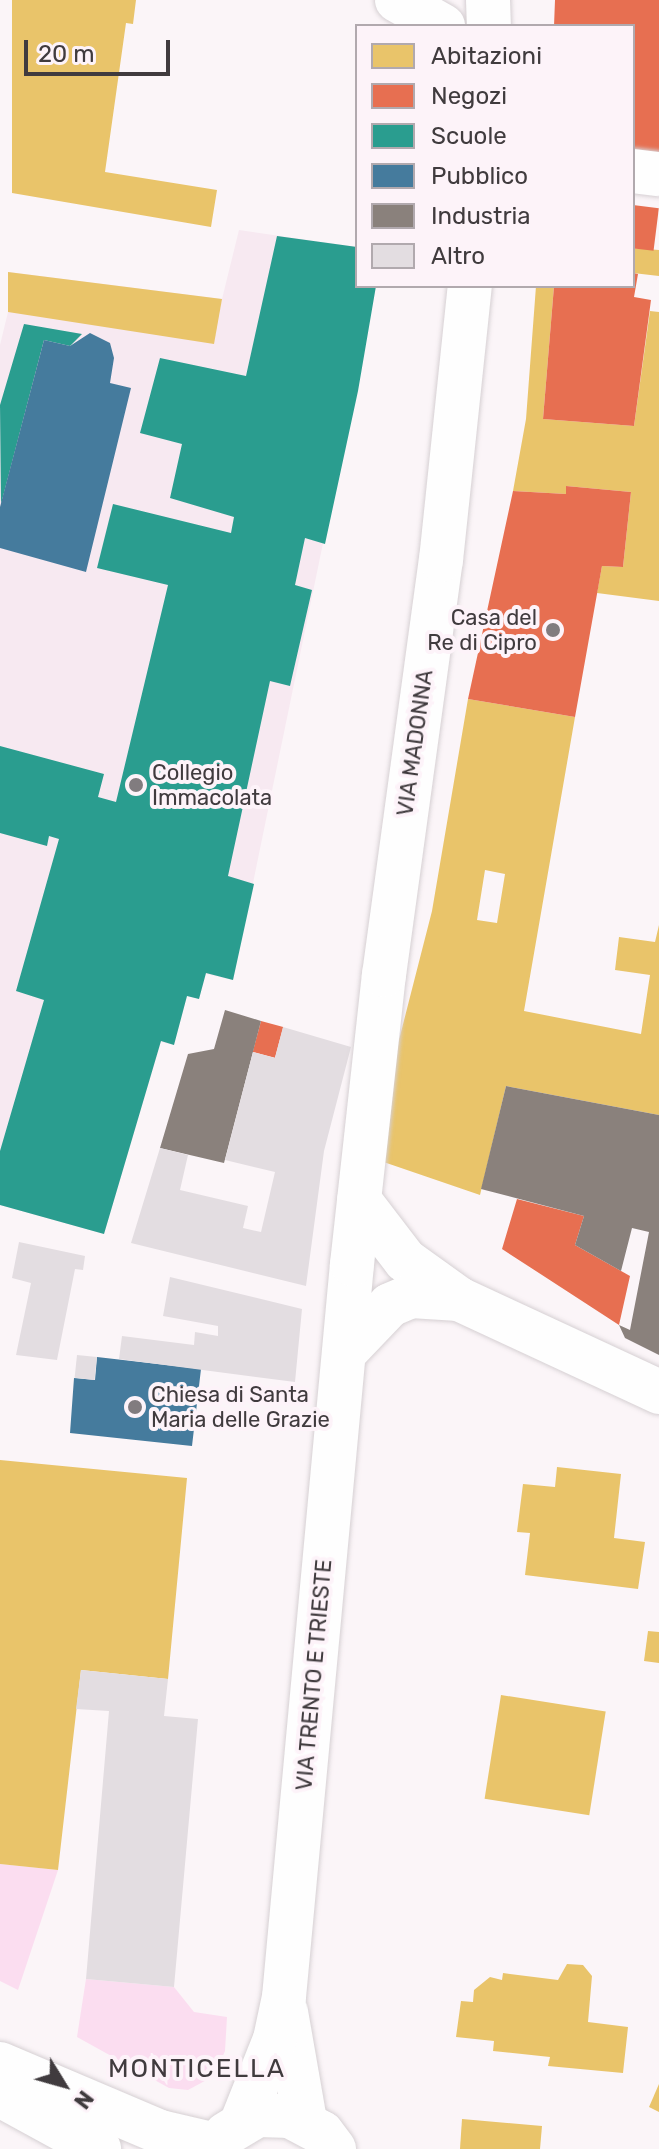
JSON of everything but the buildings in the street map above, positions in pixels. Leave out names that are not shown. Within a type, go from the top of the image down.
[{"type":"street","points":[[397,0],[439,24]]},
{"type":"street","points":[[488,0],[489,24]]},
{"type":"street","points":[[635,171],[659,174]]},
{"type":"street","name":"VIA MADONNA","points":[[359,1200],[441,560],[470,288]]},
{"type":"street","points":[[359,1200],[405,1260],[459,1299],[659,1392]]},
{"type":"street","name":"VIA TRENTO E TRIESTE","points":[[224,2139],[275,2039],[284,1997],[359,1200]]},
{"type":"street","points":[[344,1353],[390,1305],[411,1296],[459,1299]]},
{"type":"street","name":"VIA TRENTO E TRIESTE","points":[[284,1997],[320,2135]]},
{"type":"street","points":[[0,2064],[160,2132],[224,2139]]},
{"type":"street","points":[[0,2095],[99,2149]]},
{"type":"street","name":"VIA TRENTO E TRIESTE","points":[[224,2139],[274,2114],[320,2135]]},
{"type":"shaded area","name":"Collegio Immacolata","points":[[239,230],[355,247],[355,288],[376,288],[233,980],[206,974],[199,999],[187,996],[174,1045],[161,1042],[104,1234],[0,1205],[0,345],[8,312],[8,272],[222,299]]},
{"type":"shaded area","points":[[0,1864],[58,1870],[18,1990],[0,1981]]},
{"type":"shaded area","points":[[86,1979],[174,1987],[194,2012],[227,2017],[225,2051],[214,2076],[188,2090],[169,2088],[77,2037]]},
{"type":"place","name":"Casa del Re di Cipro","points":[[553,630]]},
{"type":"place","name":"Collegio Immacolata","points":[[136,785]]},
{"type":"place","name":"Chiesa di Santa Maria delle Grazie","points":[[135,1407]]},
{"type":"district","name":"MONTICELLA","points":[[197,2069]]}]
